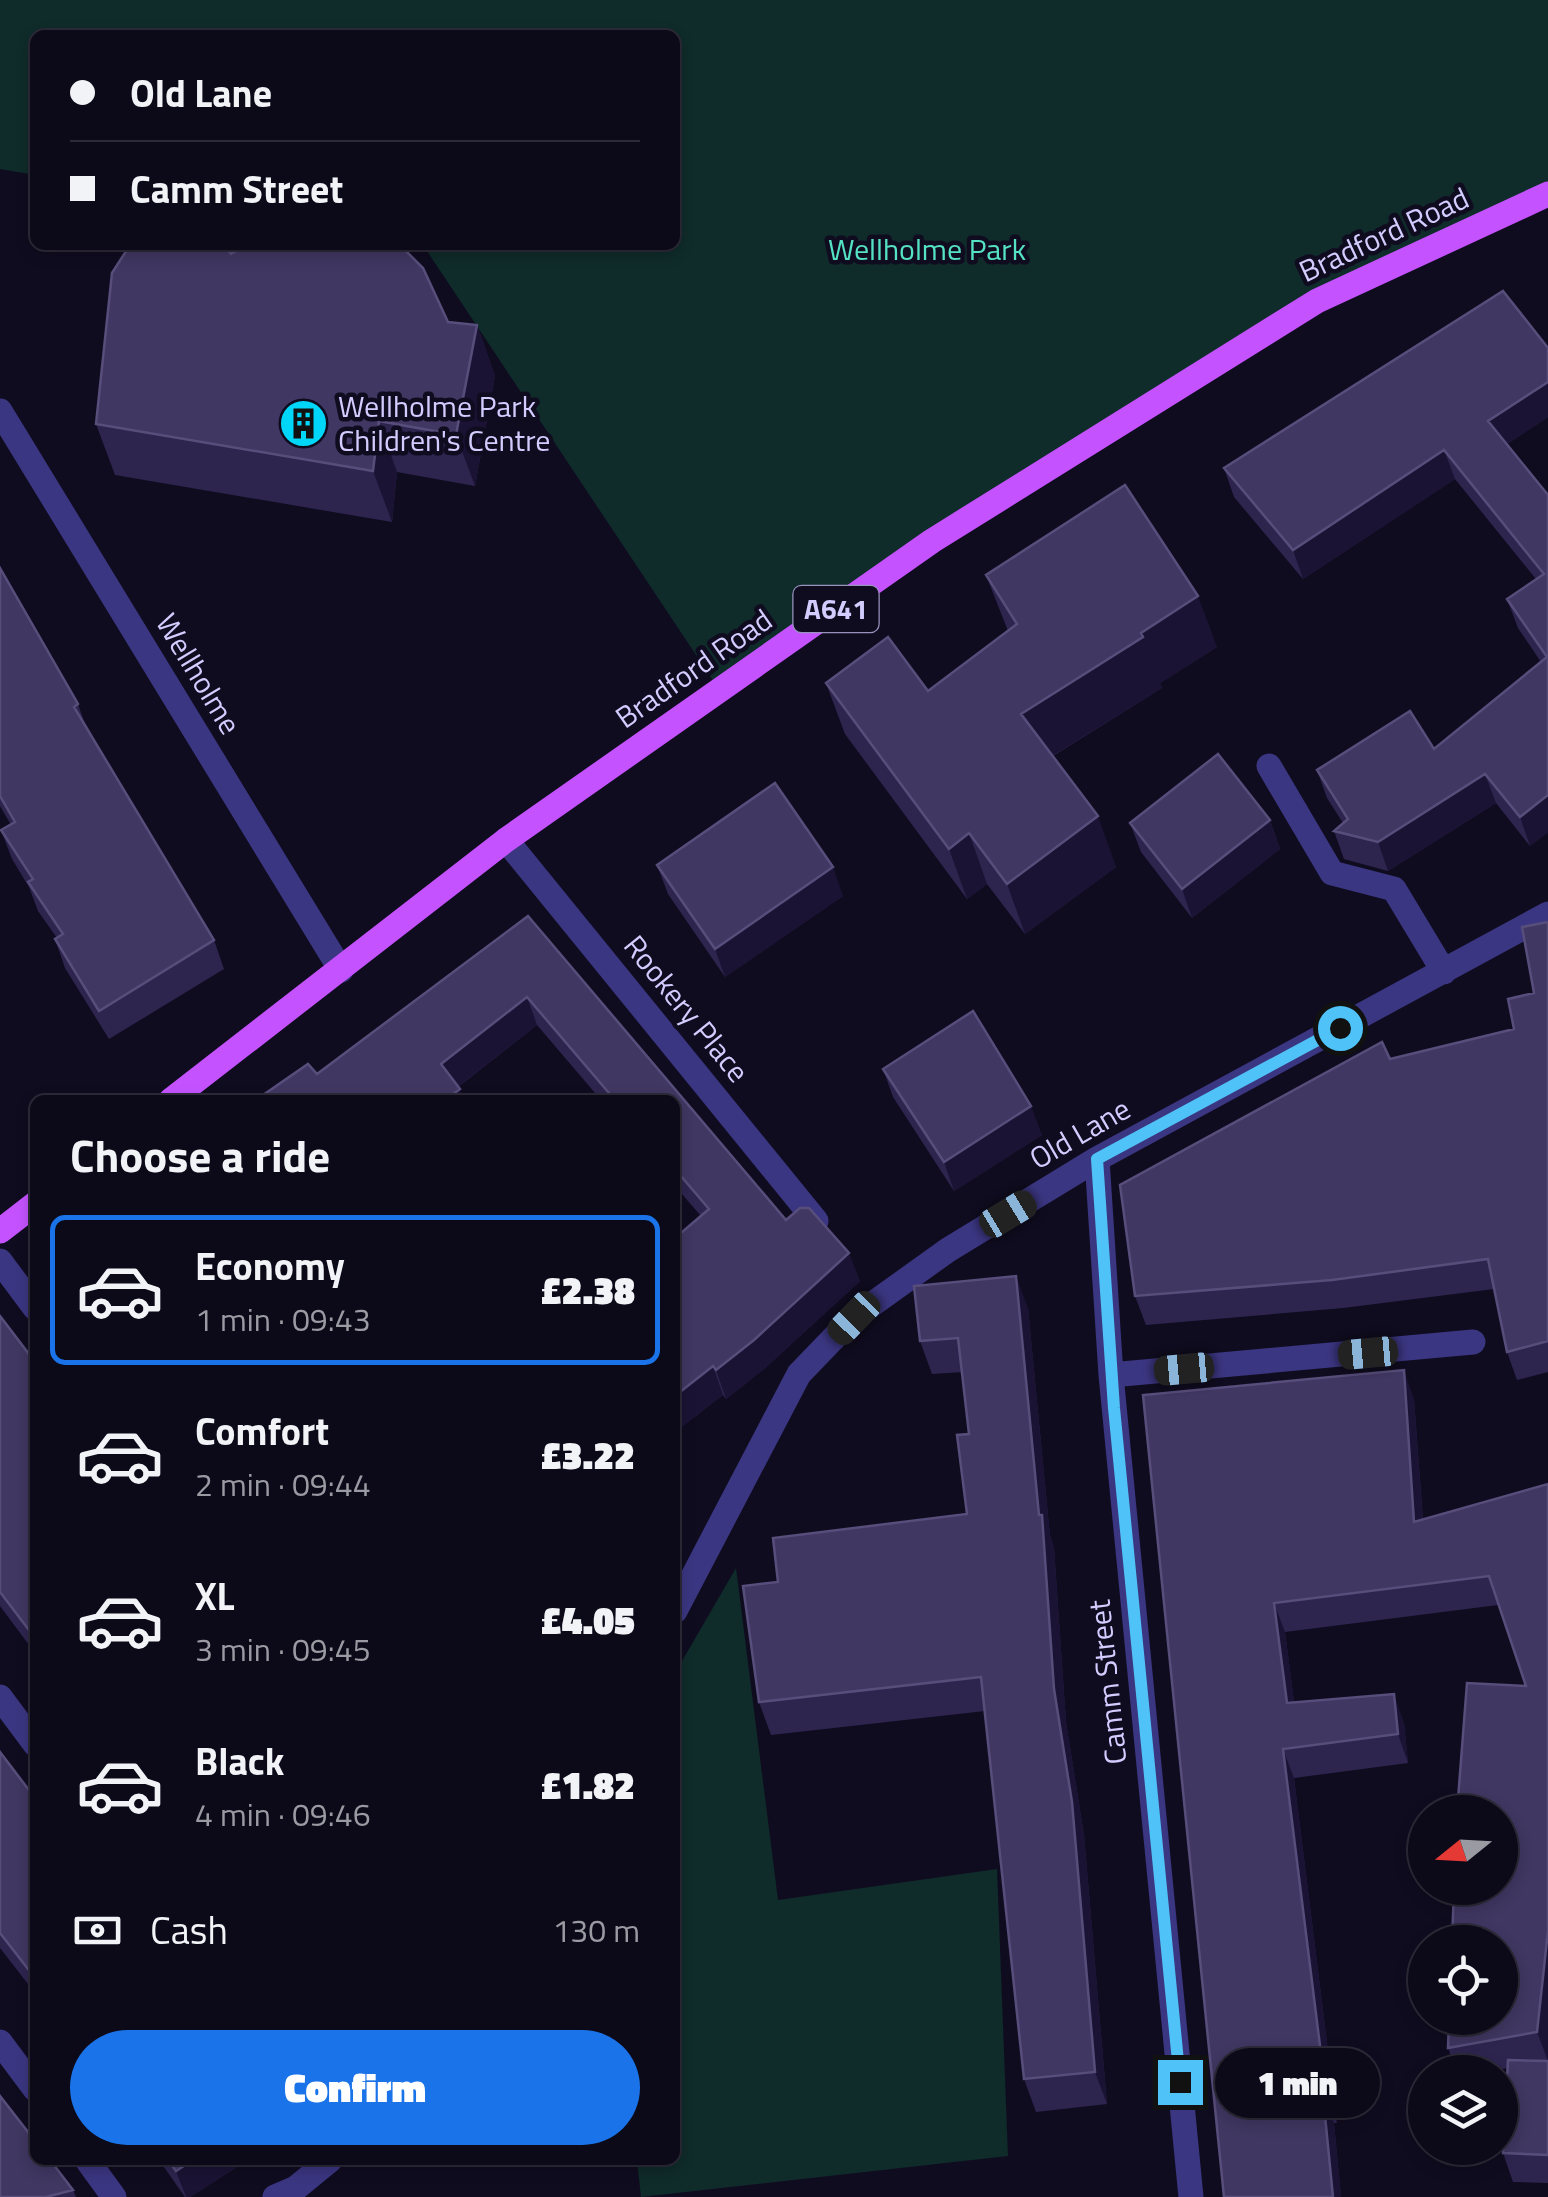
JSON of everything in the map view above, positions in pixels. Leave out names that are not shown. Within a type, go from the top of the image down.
[{"type":"main road","name":"Bradford Road","points":[[178,1095],[506,840],[932,541],[1316,301],[1548,194]]},
{"type":"main road","points":[[0,1231],[30,1208]]},
{"type":"street","name":"Wellholme","points":[[0,411],[341,970]]},
{"type":"street","points":[[1269,766],[1332,873],[1394,889],[1444,972]]},
{"type":"street","name":"Rookery Place","points":[[506,840],[816,1220]]},
{"type":"street","name":"Old Lane","points":[[680,1602],[799,1374],[854,1318],[948,1250],[1097,1159],[1548,914]]},
{"type":"street","name":"Camm Street","points":[[1097,1159],[1111,1375],[1192,2197]]},
{"type":"street","points":[[0,1260],[30,1301]]},
{"type":"street","points":[[1111,1375],[1474,1342]]},
{"type":"street","points":[[0,1698],[30,1737]]},
{"type":"street","points":[[0,2042],[30,2083]]},
{"type":"street","points":[[91,2165],[114,2197]]},
{"type":"street","points":[[289,2194],[324,2165]]},
{"type":"green space","name":"Wellholme Park","points":[[0,0],[1548,0],[1548,194],[1316,301],[720,691],[426,250],[680,250],[680,30],[30,30],[30,174],[0,169]]},
{"type":"green space","points":[[736,1568],[778,1900],[997,1869],[1008,2156],[641,2197],[638,2165],[680,2165],[680,1664]]},
{"type":"building","name":"Wellholme Park Children's Centre","points":[[127,250],[228,250],[231,254],[238,250],[405,250],[423,268],[448,322],[477,325],[456,435],[379,421],[373,471],[96,424],[112,273]]},
{"type":"building","points":[[1503,291],[1548,348],[1548,382],[1488,421],[1548,495],[1548,795],[1520,817],[1485,774],[1378,842],[1334,831],[1348,819],[1317,770],[1410,711],[1434,749],[1547,657],[1507,599],[1544,574],[1444,450],[1293,550],[1224,468]]},
{"type":"building","points":[[1125,485],[1198,596],[1141,633],[1143,637],[1021,714],[1098,816],[1007,884],[969,833],[949,849],[826,683],[888,637],[928,691],[1017,624],[986,575]]},
{"type":"building","points":[[0,568],[78,704],[74,707],[214,940],[99,1011],[55,939],[63,934],[28,882],[33,879],[1,830],[15,822],[0,796]]},
{"type":"building","points":[[1218,754],[1270,820],[1182,889],[1130,823]]},
{"type":"building","points":[[775,783],[833,867],[715,949],[657,865]]},
{"type":"building","points":[[528,916],[680,1095],[611,1095],[527,997],[441,1064],[460,1089],[452,1095],[263,1095],[308,1064],[317,1074]]},
{"type":"building","points":[[1548,922],[1548,1341],[1507,1352],[1488,1259],[1332,1280],[1135,1296],[1120,1185],[1382,1042],[1390,1059],[1514,1029],[1508,999],[1534,993],[1522,927]]},
{"type":"building","points":[[973,1011],[1031,1106],[944,1162],[883,1069]]},
{"type":"building","points":[[680,1095],[786,1220],[800,1208],[809,1208],[849,1253],[754,1340],[680,1392],[680,1234],[709,1209],[680,1175]]},
{"type":"building","points":[[1016,1276],[1042,1515],[1054,1689],[1072,1802],[1095,2072],[1024,2079],[981,1677],[759,1702],[743,1586],[778,1582],[773,1538],[967,1514],[957,1435],[969,1434],[958,1338],[920,1341],[914,1286]]},
{"type":"building","points":[[0,1316],[30,1355],[30,1631],[0,1592]]},
{"type":"building","points":[[1404,1370],[1414,1522],[1548,1484],[1548,1931],[1537,2032],[1448,2048],[1448,2035],[1518,2035],[1518,1925],[1453,1925],[1453,1905],[1518,1905],[1518,1795],[1458,1795],[1467,1683],[1526,1686],[1489,1576],[1274,1603],[1287,1703],[1394,1694],[1398,1734],[1283,1749],[1326,2094],[1323,2095],[1333,2197],[1224,2197],[1143,1395]]},
{"type":"building","points":[[0,1752],[30,1791],[30,1972],[0,1933]]},
{"type":"building","points":[[1518,2060],[1548,2061],[1548,2155],[1518,2154]]},
{"type":"building","points":[[0,2096],[30,2135],[30,2165],[54,2165],[73,2190],[46,2197],[0,2197]]},
{"type":"place","name":"Wellholme Park Children's Centre","points":[[303,424]]},
{"type":"route","points":[[1180,2082],[1114,1408],[1097,1159],[1340,1028]]}]
